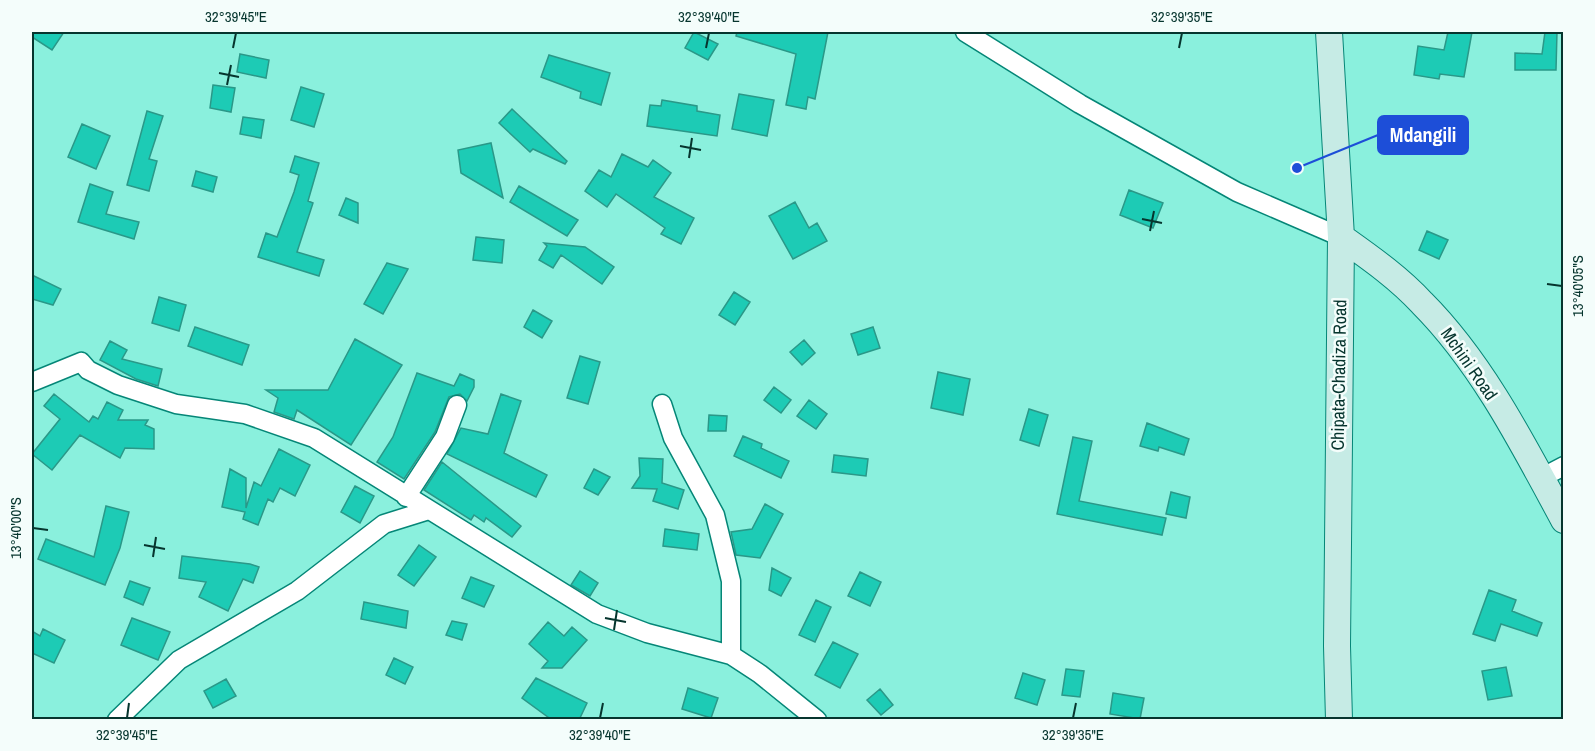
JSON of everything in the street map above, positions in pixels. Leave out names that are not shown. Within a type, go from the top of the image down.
[{"type":"main road","name":"Chipata-Chadiza Road","points":[[1329,32],[1341,237],[1337,634],[1339,720]]},
{"type":"main road","name":"Mchini Road","points":[[1341,237],[1390,273],[1450,334],[1478,374],[1541,478],[1563,520]]},
{"type":"street","points":[[965,32],[1080,104],[1237,192],[1341,237]]},
{"type":"street","points":[[32,382],[81,362],[88,370],[118,385],[176,404],[245,414],[314,438],[597,614],[647,633],[732,655],[760,674],[817,720]]},
{"type":"street","points":[[662,404],[673,438],[715,515],[730,581],[732,655]]},
{"type":"street","points":[[406,497],[445,437],[457,405]]},
{"type":"street","points":[[1541,478],[1563,466]]},
{"type":"street","points":[[117,720],[179,660],[297,591],[384,524],[429,510]]},
{"type":"building","points":[[32,32],[64,32],[52,50],[32,37]]},
{"type":"building","points":[[694,32],[718,44],[708,60],[685,48]]},
{"type":"building","points":[[737,32],[828,32],[815,99],[808,97],[806,109],[786,105],[796,54],[736,36]]},
{"type":"building","points":[[1448,32],[1472,32],[1464,77],[1440,74],[1439,79],[1414,75],[1418,46],[1444,50]]},
{"type":"building","points":[[1545,32],[1557,32],[1556,70],[1515,70],[1515,53],[1542,54]]},
{"type":"building","points":[[240,54],[269,60],[266,78],[237,72]]},
{"type":"building","points":[[549,55],[610,73],[601,105],[580,98],[581,92],[541,77]]},
{"type":"building","points":[[213,85],[235,88],[231,112],[210,108]]},
{"type":"building","points":[[301,87],[324,94],[314,127],[291,120]]},
{"type":"building","points":[[739,94],[774,100],[767,136],[732,129]]},
{"type":"building","points":[[662,100],[697,106],[697,111],[720,115],[717,136],[647,126],[650,105],[661,106]]},
{"type":"building","points":[[512,109],[567,161],[565,164],[533,149],[530,152],[499,123]]},
{"type":"building","points":[[147,111],[163,116],[149,159],[157,161],[149,191],[127,185]]},
{"type":"building","points":[[243,117],[264,120],[261,138],[240,134]]},
{"type":"building","points":[[82,124],[110,136],[96,169],[68,157]]},
{"type":"building","points":[[491,143],[503,198],[461,173],[458,150]]},
{"type":"building","points":[[622,154],[648,167],[653,160],[671,173],[654,197],[694,218],[681,244],[661,234],[665,228],[616,194],[607,207],[585,191],[599,170],[611,177]]},
{"type":"building","points":[[295,156],[319,163],[308,201],[313,203],[297,252],[324,260],[319,276],[258,257],[266,233],[277,237],[294,192],[299,175],[290,172]]},
{"type":"building","points":[[196,171],[217,177],[213,192],[192,186]]},
{"type":"building","points":[[90,184],[113,192],[106,214],[139,222],[134,239],[78,222]]},
{"type":"building","points":[[519,186],[578,220],[567,236],[510,202]]},
{"type":"building","points":[[1129,190],[1163,203],[1153,228],[1120,215]]},
{"type":"building","points":[[346,198],[358,203],[358,223],[339,215]]},
{"type":"building","points":[[795,202],[809,228],[817,223],[827,241],[793,259],[769,216]]},
{"type":"building","points":[[1427,231],[1448,240],[1439,259],[1419,250]]},
{"type":"building","points":[[476,237],[504,240],[502,263],[473,260]]},
{"type":"building","points":[[544,243],[585,247],[614,267],[602,284],[561,255],[553,268],[539,260],[547,246]]},
{"type":"building","points":[[387,263],[408,269],[383,314],[364,304]]},
{"type":"building","points":[[32,275],[61,289],[53,305],[32,299]]},
{"type":"building","points":[[734,292],[750,302],[735,325],[719,315]]},
{"type":"building","points":[[159,297],[186,305],[179,331],[152,323]]},
{"type":"building","points":[[533,310],[552,321],[542,338],[524,327]]},
{"type":"building","points":[[195,327],[249,345],[242,365],[188,346]]},
{"type":"building","points":[[873,327],[880,348],[858,355],[851,334]]},
{"type":"building","points":[[355,339],[402,365],[351,445],[297,410],[294,419],[274,412],[278,398],[266,390],[328,390]]},
{"type":"building","points":[[804,340],[815,353],[802,365],[790,352]]},
{"type":"building","points":[[110,341],[127,350],[122,359],[162,369],[158,386],[136,379],[100,360]]},
{"type":"building","points":[[580,356],[600,362],[588,404],[567,398]]},
{"type":"building","points":[[938,372],[970,379],[963,415],[931,408]]},
{"type":"building","points":[[417,373],[454,386],[460,374],[474,380],[474,387],[467,401],[460,394],[449,397],[435,432],[404,479],[377,462],[393,437]]},
{"type":"building","points":[[774,387],[791,400],[781,413],[764,400]]},
{"type":"building","points":[[54,394],[89,422],[93,416],[98,419],[107,402],[123,410],[118,420],[148,420],[145,425],[154,429],[154,449],[125,448],[120,458],[80,435],[52,470],[32,454],[60,419],[44,406]]},
{"type":"building","points":[[501,394],[521,401],[504,453],[547,475],[536,497],[447,454],[461,428],[488,434]]},
{"type":"building","points":[[809,400],[827,414],[816,429],[797,416]]},
{"type":"building","points":[[1029,409],[1048,415],[1039,446],[1020,440]]},
{"type":"building","points":[[709,415],[727,416],[726,431],[708,431]]},
{"type":"building","points":[[1147,423],[1189,439],[1184,455],[1159,447],[1158,451],[1140,446]]},
{"type":"building","points":[[743,436],[762,444],[761,448],[789,461],[781,478],[734,456]]},
{"type":"building","points":[[1073,437],[1092,441],[1079,501],[1166,518],[1162,535],[1057,514]]},
{"type":"building","points":[[279,449],[310,465],[295,496],[280,488],[273,502],[268,499],[258,525],[243,519],[245,512],[222,507],[230,469],[246,478],[246,508],[254,482],[261,486]]},
{"type":"building","points":[[834,455],[868,459],[866,476],[832,472]]},
{"type":"building","points":[[639,458],[663,459],[662,483],[684,490],[678,509],[653,501],[657,489],[632,488],[640,476]]},
{"type":"building","points":[[442,462],[521,526],[512,537],[486,518],[484,522],[474,515],[471,520],[424,490]]},
{"type":"building","points":[[594,469],[610,477],[598,495],[584,488]]},
{"type":"building","points":[[355,486],[374,496],[360,523],[341,512]]},
{"type":"building","points":[[1171,492],[1190,497],[1186,518],[1166,514]]},
{"type":"building","points":[[765,504],[783,514],[760,558],[736,555],[731,532],[752,529]]},
{"type":"building","points":[[106,506],[129,512],[120,548],[105,585],[38,559],[46,539],[94,557]]},
{"type":"building","points":[[665,529],[699,534],[697,550],[663,546]]},
{"type":"building","points":[[419,545],[436,557],[414,586],[398,575]]},
{"type":"building","points":[[182,556],[259,567],[253,583],[243,579],[228,611],[199,597],[206,582],[179,578]]},
{"type":"building","points":[[772,568],[791,578],[781,596],[769,590]]},
{"type":"building","points":[[580,571],[598,583],[590,596],[571,585]]},
{"type":"building","points":[[860,572],[881,582],[870,606],[848,596]]},
{"type":"building","points":[[471,577],[494,586],[484,607],[462,598]]},
{"type":"building","points":[[130,581],[150,588],[143,605],[124,597]]},
{"type":"building","points":[[1489,590],[1516,600],[1512,611],[1542,623],[1537,636],[1501,624],[1495,641],[1473,634]]},
{"type":"building","points":[[816,600],[831,607],[815,642],[799,635]]},
{"type":"building","points":[[364,602],[408,611],[406,628],[361,619]]},
{"type":"building","points":[[132,618],[170,632],[158,660],[121,645]]},
{"type":"building","points":[[452,621],[467,624],[462,640],[446,635]]},
{"type":"building","points":[[548,622],[564,636],[572,627],[587,640],[562,668],[542,668],[548,661],[529,644]]},
{"type":"building","points":[[43,629],[65,640],[54,663],[32,653],[32,631],[40,636]]},
{"type":"building","points":[[833,642],[858,654],[840,688],[815,675]]},
{"type":"building","points":[[394,658],[413,667],[405,684],[386,675]]},
{"type":"building","points":[[1506,667],[1512,696],[1488,700],[1482,671]]},
{"type":"building","points":[[1066,669],[1084,671],[1080,697],[1062,695]]},
{"type":"building","points":[[1023,673],[1045,680],[1037,705],[1015,698]]},
{"type":"building","points":[[536,678],[587,703],[579,720],[552,720],[522,698]]},
{"type":"building","points":[[226,679],[236,696],[213,708],[204,691]]},
{"type":"building","points":[[688,688],[718,698],[711,718],[682,709]]},
{"type":"building","points":[[880,689],[893,705],[881,715],[867,700]]},
{"type":"building","points":[[1113,693],[1144,698],[1140,719],[1110,714]]},
{"type":"place","name":"Mdangili","points":[[1297,168]]}]
